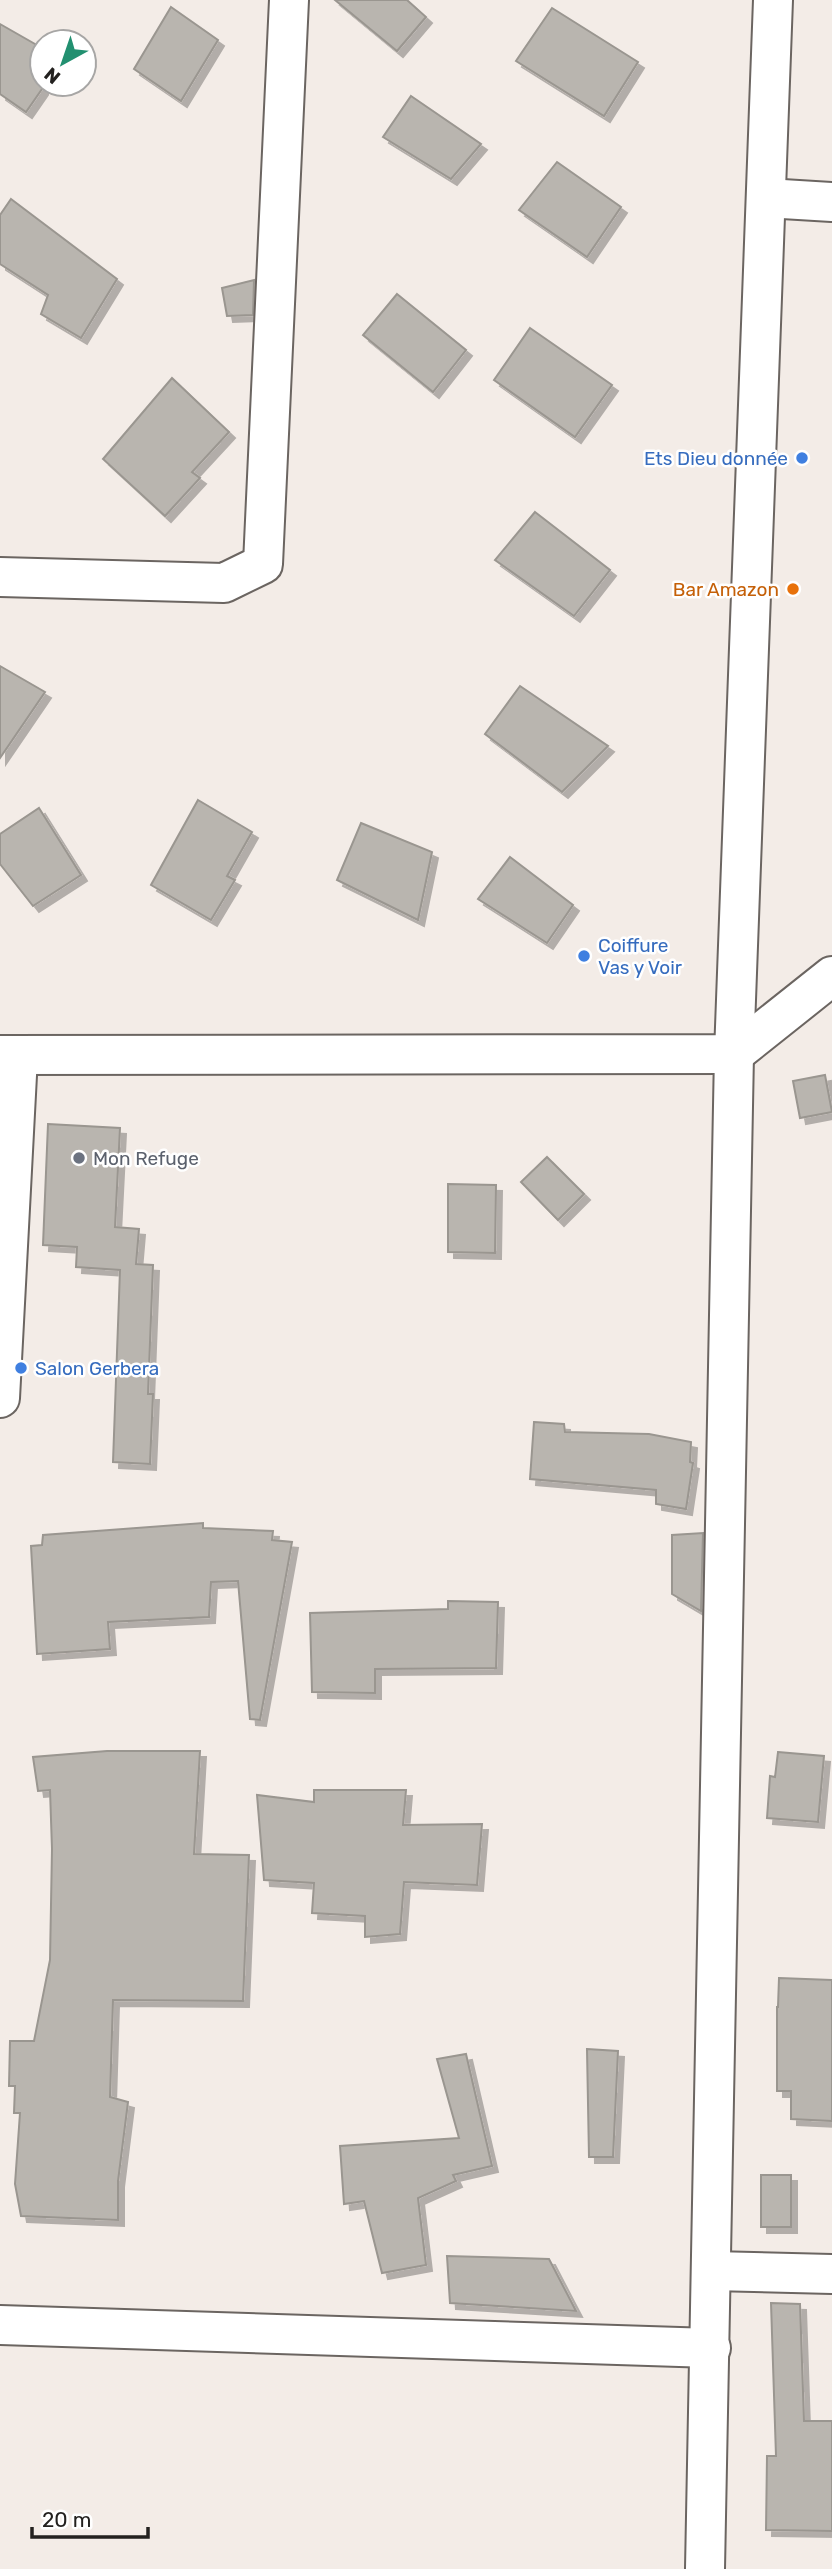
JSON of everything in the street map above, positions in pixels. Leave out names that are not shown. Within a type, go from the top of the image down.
[{"type":"street","points":[[0,577],[224,583],[263,564],[289,0]]},
{"type":"street","points":[[705,2569],[734,1054],[773,0]]},
{"type":"street","points":[[766,198],[832,202]]},
{"type":"street","points":[[0,1398],[9,1056],[734,1054],[832,976]]},
{"type":"street","points":[[712,2271],[832,2274]]},
{"type":"street","points":[[0,2325],[711,2348]]},
{"type":"building","points":[[335,0],[407,0],[426,17],[397,51]]},
{"type":"building","points":[[171,7],[218,40],[181,101],[134,69]]},
{"type":"building","points":[[552,8],[638,62],[604,116],[516,61]]},
{"type":"building","points":[[0,24],[28,40],[28,98],[36,98],[26,112],[0,94]]},
{"type":"building","points":[[411,96],[481,144],[451,179],[383,137]]},
{"type":"building","points":[[557,162],[621,207],[587,257],[519,210]]},
{"type":"building","points":[[11,199],[117,279],[81,338],[41,314],[48,295],[0,264],[0,215]]},
{"type":"building","points":[[254,280],[253,315],[227,316],[222,288]]},
{"type":"building","points":[[397,294],[466,350],[433,392],[363,335]]},
{"type":"building","points":[[530,328],[612,385],[575,437],[494,380]]},
{"type":"building","points":[[172,378],[229,432],[192,472],[200,478],[165,516],[103,459]]},
{"type":"building","points":[[535,512],[610,570],[574,616],[495,560]]},
{"type":"building","points":[[0,666],[45,692],[0,758]]},
{"type":"building","points":[[520,686],[608,746],[562,792],[485,734]]},
{"type":"building","points":[[198,800],[252,832],[227,876],[235,880],[211,920],[151,885]]},
{"type":"building","points":[[39,808],[81,875],[33,906],[0,864],[0,834]]},
{"type":"building","points":[[361,823],[432,852],[418,920],[337,880]]},
{"type":"building","points":[[510,857],[573,905],[547,943],[478,899]]},
{"type":"building","points":[[825,1075],[832,1112],[800,1118],[793,1081]]},
{"type":"building","points":[[48,1124],[120,1128],[115,1227],[139,1229],[136,1264],[153,1265],[148,1394],[153,1394],[150,1464],[113,1462],[120,1270],[76,1267],[77,1247],[43,1245]]},
{"type":"building","points":[[547,1157],[584,1194],[558,1220],[521,1182]]},
{"type":"building","points":[[448,1184],[496,1185],[495,1253],[448,1252]]},
{"type":"building","points":[[534,1422],[564,1424],[565,1432],[649,1434],[691,1442],[690,1462],[693,1463],[686,1509],[656,1504],[656,1490],[530,1479]]},
{"type":"building","points":[[203,1523],[203,1528],[273,1531],[272,1540],[292,1542],[260,1720],[250,1719],[238,1581],[211,1582],[209,1617],[108,1622],[110,1649],[37,1654],[31,1546],[42,1545],[43,1535]]},
{"type":"building","points":[[703,1533],[701,1611],[672,1594],[672,1535]]},
{"type":"building","points":[[448,1601],[498,1602],[496,1668],[375,1669],[375,1693],[312,1692],[310,1613],[448,1609]]},
{"type":"building","points":[[107,1751],[200,1751],[194,1854],[249,1855],[243,2001],[113,2000],[110,2097],[128,2102],[118,2181],[118,2220],[21,2216],[15,2184],[20,2113],[14,2113],[15,2086],[9,2086],[10,2041],[34,2041],[50,1960],[50,1790],[38,1791],[33,1757]]},
{"type":"building","points":[[778,1752],[824,1756],[818,1822],[767,1818],[770,1776],[775,1777]]},
{"type":"building","points":[[314,1790],[406,1790],[403,1825],[482,1824],[477,1885],[404,1882],[400,1934],[365,1937],[365,1916],[312,1913],[314,1883],[264,1880],[257,1795],[314,1802]]},
{"type":"building","points":[[779,1978],[832,1980],[832,2121],[791,2119],[791,2091],[777,2091]]},
{"type":"building","points":[[587,2049],[618,2051],[613,2157],[589,2157]]},
{"type":"building","points":[[466,2054],[492,2166],[453,2175],[456,2181],[418,2198],[426,2265],[382,2273],[364,2201],[344,2204],[340,2146],[459,2138],[437,2059]]},
{"type":"building","points":[[761,2175],[791,2175],[791,2227],[761,2227]]},
{"type":"building","points":[[447,2256],[549,2259],[576,2311],[450,2303]]},
{"type":"building","points":[[771,2303],[800,2304],[804,2421],[832,2421],[832,2531],[766,2530],[767,2456],[776,2456]]},
{"type":"place","name":"Ets Dieu donnée","points":[[802,458]]},
{"type":"place","name":"Bar Amazon","points":[[793,589]]},
{"type":"place","name":"Coiffure Vas y Voir","points":[[584,956]]},
{"type":"place","name":"Mon Refuge","points":[[79,1158]]},
{"type":"place","name":"Salon Gerbera","points":[[21,1368]]}]
